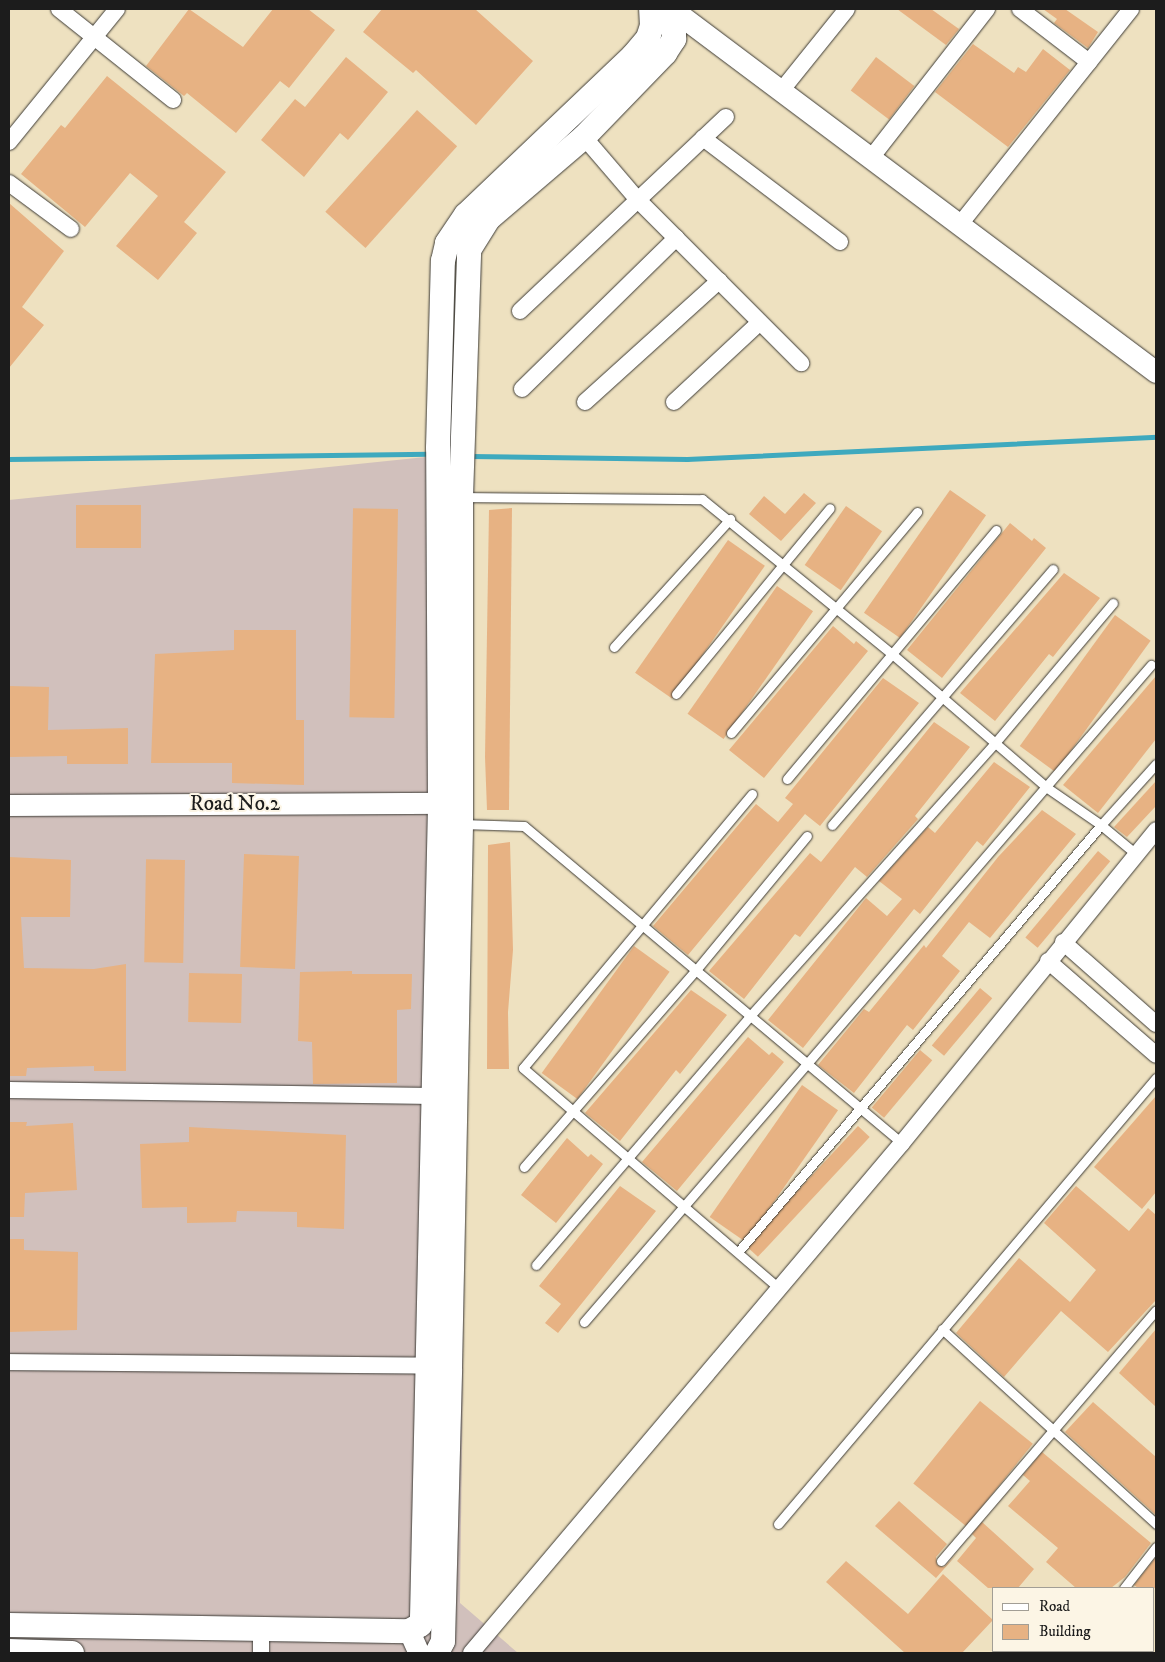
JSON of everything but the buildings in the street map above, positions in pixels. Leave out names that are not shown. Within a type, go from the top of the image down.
[{"type":"main road","points":[[454,810],[438,448],[442,280],[447,242],[466,215],[633,56],[652,26],[651,9]]},
{"type":"main road","points":[[437,1653],[443,1642],[439,1367],[443,1100],[454,810],[462,449],[469,250],[488,219],[584,137],[665,54],[674,39],[673,9]]},
{"type":"main road","points":[[438,448],[462,449]]},
{"type":"main road","points":[[9,1625],[261,1642],[409,1632],[420,1625],[422,1618],[439,1367]]},
{"type":"main road","points":[[9,1651],[72,1653]]},
{"type":"street","points":[[59,9],[172,100]]},
{"type":"street","points":[[9,142],[117,9]]},
{"type":"street","points":[[673,9],[871,158],[961,223],[1156,372]]},
{"type":"street","points":[[781,91],[847,9]]},
{"type":"street","points":[[871,158],[987,9]]},
{"type":"street","points":[[1020,9],[1089,62]]},
{"type":"street","points":[[961,223],[1131,9]]},
{"type":"street","points":[[520,311],[726,116]]},
{"type":"street","points":[[584,137],[638,200],[801,363]]},
{"type":"street","points":[[703,138],[840,242]]},
{"type":"street","points":[[9,183],[71,230]]},
{"type":"street","points":[[522,389],[676,238]]},
{"type":"street","points":[[585,402],[719,281]]},
{"type":"street","points":[[674,402],[760,322]]},
{"type":"street","name":"Road No.2","points":[[9,805],[454,810]]},
{"type":"street","points":[[471,1653],[902,1144],[1063,942],[1156,830]]},
{"type":"street","points":[[1063,942],[1156,1024]]},
{"type":"street","points":[[1048,961],[1156,1055]]},
{"type":"street","points":[[9,1090],[443,1100]]},
{"type":"street","points":[[9,1362],[439,1367]]},
{"type":"street","points":[[409,1632],[420,1653]]},
{"type":"lane","points":[[461,497],[702,499],[730,519],[891,653],[1046,787],[1101,825],[1136,854]]},
{"type":"lane","points":[[676,694],[830,508]]},
{"type":"lane","points":[[731,733],[917,512]]},
{"type":"lane","points":[[614,647],[730,519]]},
{"type":"lane","points":[[787,779],[996,530]]},
{"type":"lane","points":[[832,825],[1053,568]]},
{"type":"lane","points":[[536,1265],[750,1016],[995,743],[1113,603]]},
{"type":"lane","points":[[584,1322],[1151,665]]},
{"type":"lane","points":[[738,1252],[1101,825],[1156,764]]},
{"type":"lane","points":[[752,794],[641,924],[523,1068],[780,1288]]},
{"type":"lane","points":[[454,810],[524,826],[902,1144]]},
{"type":"lane","points":[[524,1167],[696,970],[807,836]]},
{"type":"lane","points":[[778,1524],[1156,1078]]},
{"type":"lane","points":[[940,1562],[1053,1434],[1156,1310]]},
{"type":"lane","points":[[942,1330],[1053,1434],[1156,1524]]},
{"type":"lane","points":[[1125,1587],[1156,1547]]},
{"type":"shaded area","points":[[474,452],[460,1603],[518,1653],[9,1653],[9,500]]},
{"type":"waterway","points":[[470,456],[687,459],[1156,437]]},
{"type":"waterway","points":[[9,459],[429,454]]}]
